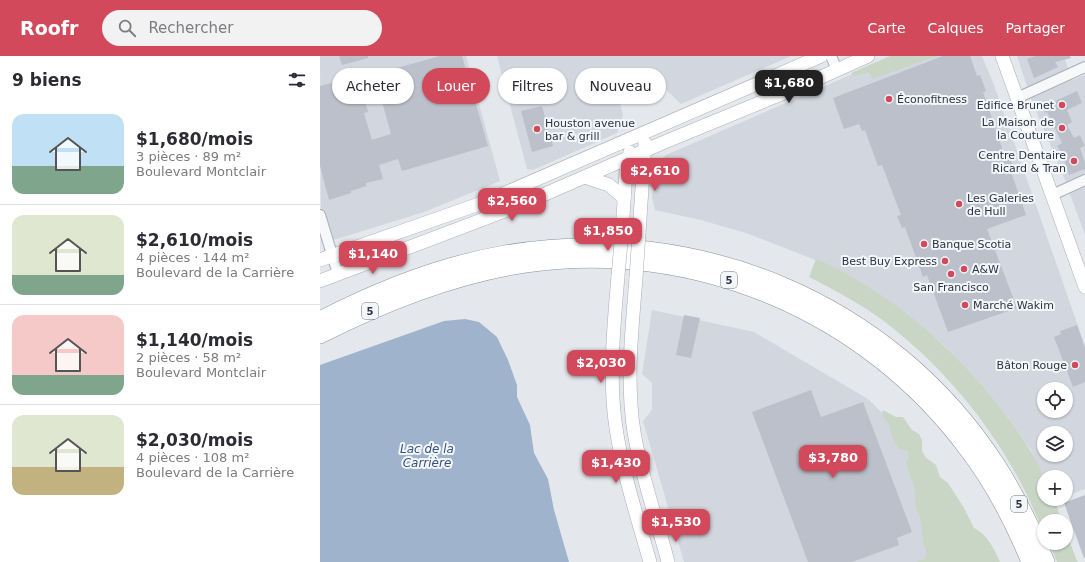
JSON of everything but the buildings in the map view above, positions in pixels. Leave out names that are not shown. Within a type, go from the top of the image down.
[{"type":"highway","name":"5","points":[[321,319],[385,290],[436,271],[482,258],[535,249],[586,246],[637,248],[694,257],[740,269],[786,286],[840,314],[889,348],[925,379],[958,413],[995,462],[1018,502],[1046,562]]},
{"type":"highway","name":"5","points":[[320,335],[389,303],[442,284],[476,274],[525,264],[572,260],[625,261],[682,268],[728,280],[790,303],[827,323],[874,355],[916,390],[948,424],[977,462],[1005,509],[1030,562]]},
{"type":"main road","points":[[326,258],[470,208],[821,56]]},
{"type":"main road","points":[[320,281],[491,217],[868,56]]},
{"type":"main road","points":[[1002,56],[1085,287]]},
{"type":"main road","points":[[645,132],[630,380],[633,422],[641,463],[668,562]]},
{"type":"main road","points":[[632,138],[628,158],[624,198],[613,353],[615,419],[620,452],[650,562]]},
{"type":"main road","points":[[585,177],[609,185],[624,198]]},
{"type":"street","points":[[831,56],[837,70]]},
{"type":"street","points":[[1017,98],[1085,67]]},
{"type":"street","points":[[1052,195],[1085,180]]},
{"type":"street","points":[[320,215],[326,258],[338,274]]},
{"type":"shaded area","points":[[320,56],[466,56],[469,68],[422,68],[422,104],[479,104],[500,181],[424,212],[337,239],[321,242]]},
{"type":"shaded area","points":[[497,56],[791,56],[681,104],[666,90],[666,68],[575,68],[575,104],[620,104],[623,115],[617,133],[533,170],[527,169],[510,104],[567,104],[567,68],[500,68]]},
{"type":"shaded area","name":"Les Galeries de Hull","points":[[894,56],[982,56],[994,85],[1085,346],[1085,489],[1073,493],[1073,470],[1040,470],[1031,450],[1008,417],[980,383],[944,345],[906,314],[861,282],[833,267],[749,234],[701,220],[655,210],[652,197],[658,164],[666,155]]},
{"type":"shaded area","points":[[1017,56],[1064,56],[1072,80],[1085,75],[1085,235],[1065,180],[1032,101]]},
{"type":"shaded area","points":[[652,310],[754,332],[868,399],[907,437],[981,539],[919,562],[684,562],[643,421],[652,410],[652,383],[642,374]]},
{"type":"green space","points":[[890,56],[937,56],[872,79],[869,72],[853,76],[851,73]]},
{"type":"green space","points":[[816,259],[845,273],[874,290],[901,309],[953,354],[998,404],[1017,430],[1039,465],[1041,470],[1037,470],[1037,506],[1057,506],[1059,514],[1037,514],[1037,517],[1028,496],[1012,467],[983,422],[949,380],[910,342],[880,318],[860,305],[809,277]]},
{"type":"green space","points":[[883,410],[896,417],[903,417],[912,430],[919,434],[922,440],[922,451],[926,458],[936,465],[940,477],[948,483],[964,508],[974,528],[983,534],[993,547],[1000,562],[916,562],[924,559],[927,554],[924,545],[920,517],[916,507],[914,487],[906,463],[909,456],[907,450],[901,450],[894,442],[889,425],[882,414]]},
{"type":"green space","points":[[1052,550],[1073,550],[1078,562],[1057,562]]},
{"type":"water","name":"Lac de la Carrière","points":[[465,319],[479,322],[497,337],[508,360],[517,385],[517,397],[530,425],[534,453],[548,479],[554,510],[569,562],[320,562],[320,365],[444,321]]},
{"type":"place","name":"Éconofitness","points":[[889,99]]},
{"type":"place","name":"Edifice Brunet","points":[[1062,105]]},
{"type":"place","name":"La Maison de la Couture","points":[[1062,128]]},
{"type":"place","name":"Houston avenue bar & grill","points":[[537,129]]},
{"type":"place","name":"Centre Dentaire Ricard & Tran","points":[[1074,161]]},
{"type":"place","name":"Les Galeries de Hull","points":[[959,204]]},
{"type":"place","name":"Banque Scotia","points":[[924,244]]},
{"type":"place","name":"Best Buy Express","points":[[945,261]]},
{"type":"place","name":"A&W","points":[[964,269]]},
{"type":"place","name":"San Francisco","points":[[951,274]]},
{"type":"place","name":"Marché Wakim","points":[[965,305]]},
{"type":"place","name":"Bâton Rouge","points":[[1075,365]]}]
